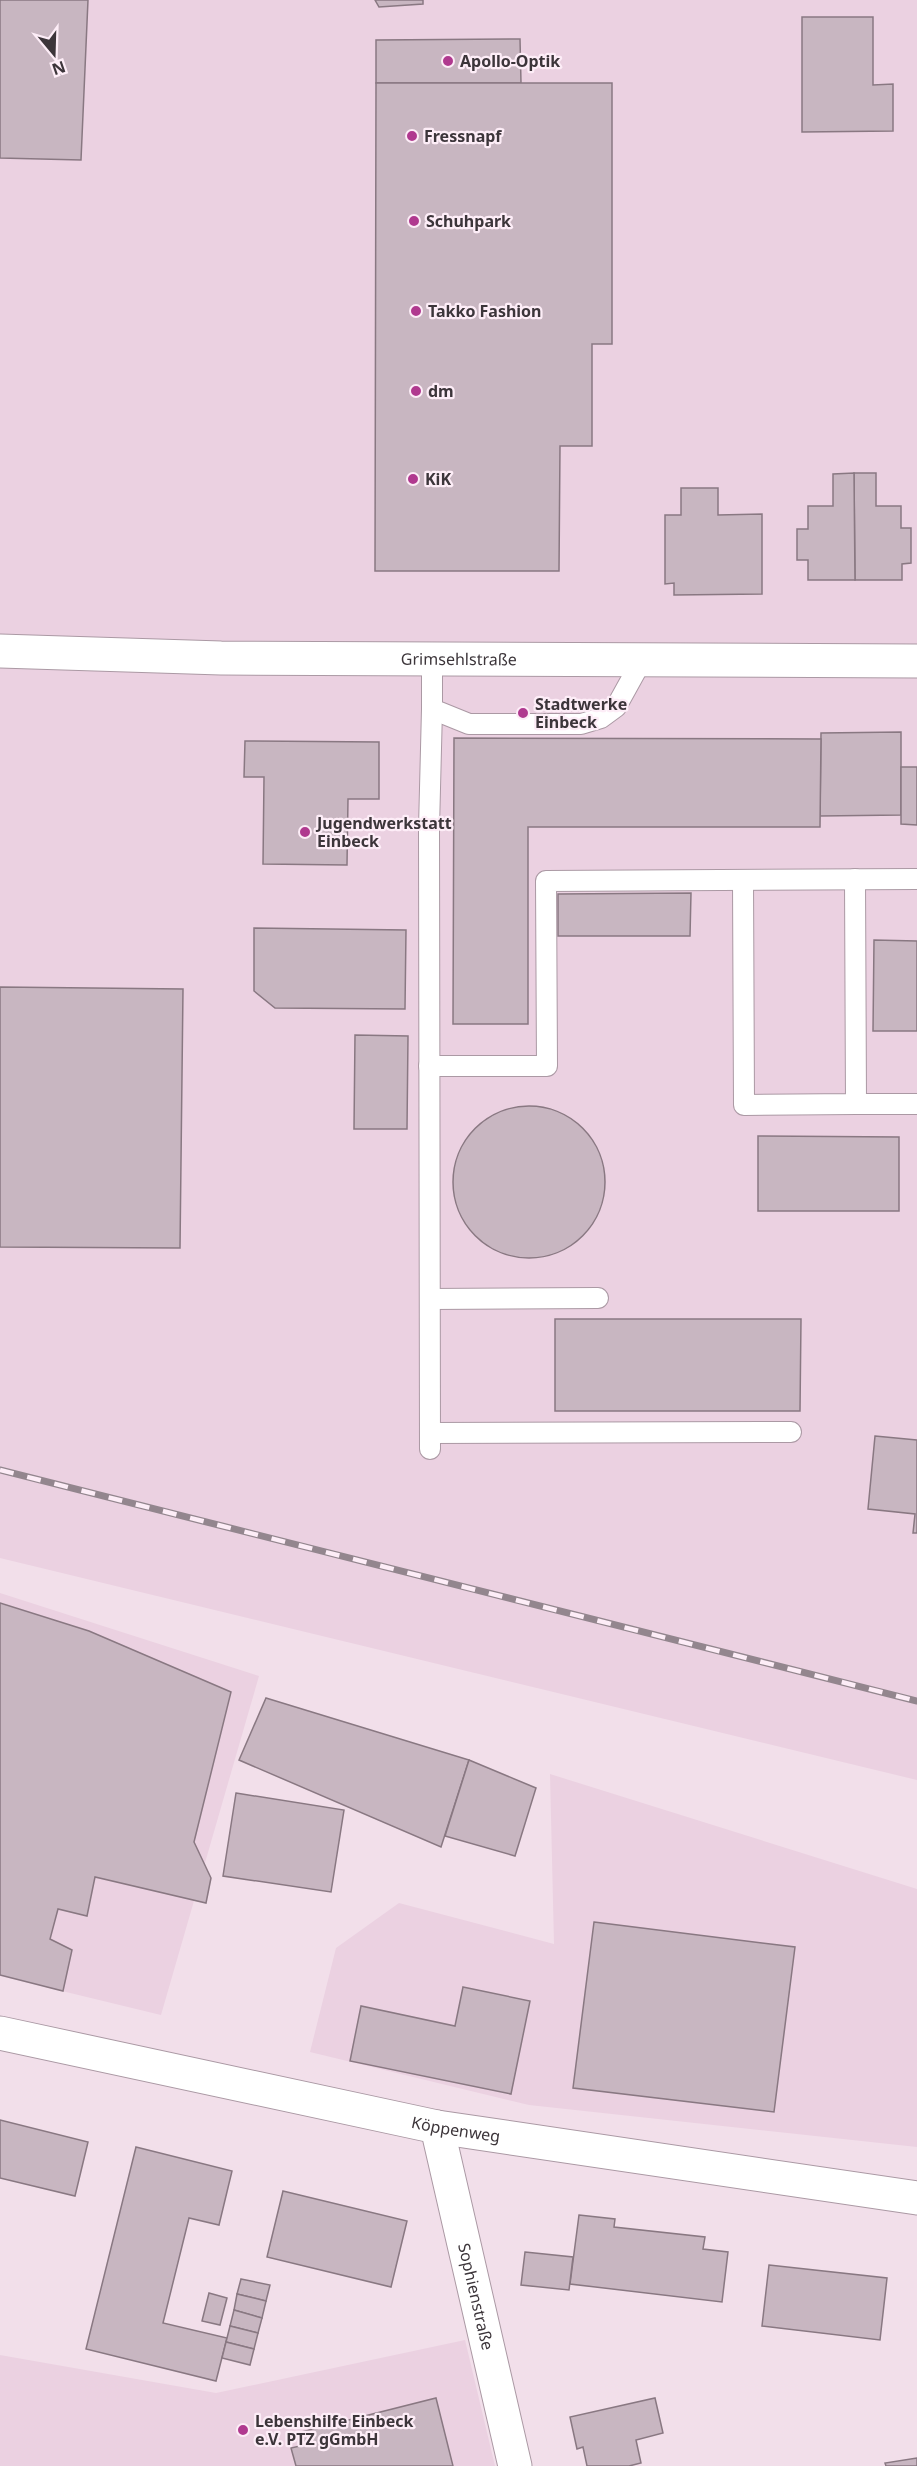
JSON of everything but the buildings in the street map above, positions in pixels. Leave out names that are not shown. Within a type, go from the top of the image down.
[{"type":"street","name":"Grimsehlstraße","points":[[0,651],[173,658],[917,660]]},
{"type":"street","name":"Köppenweg","points":[[0,2033],[437,2127],[917,2198]]},
{"type":"street","name":"Sophienstraße","points":[[437,2127],[515,2466]]},
{"type":"lane","points":[[432,659],[429,828],[430,1441],[791,1432]]},
{"type":"lane","points":[[432,709],[469,724],[581,724],[601,718],[616,707],[642,660]]},
{"type":"lane","points":[[855,879],[856,1104]]},
{"type":"lane","points":[[429,1066],[546,1066],[546,881],[917,879]]},
{"type":"lane","points":[[743,880],[744,1105],[917,1104]]},
{"type":"lane","points":[[430,1299],[598,1298]]},
{"type":"shaded area","points":[[0,0],[917,0],[917,1780],[0,1558]]},
{"type":"shaded area","points":[[0,1593],[259,1676],[161,2015],[0,1976]]},
{"type":"shaded area","points":[[550,1774],[917,1889],[917,2147],[529,2105],[310,2052],[336,1948],[399,1903],[554,1944]]},
{"type":"shaded area","name":"Lebenshilfe Einbeck e.V. PTZ gGmbH","points":[[465,2340],[495,2466],[0,2466],[0,2355],[216,2393]]},
{"type":"railway","points":[[0,1470],[917,1701]]},
{"type":"place","name":"Apollo-Optik","points":[[448,61]]},
{"type":"place","name":"Fressnapf","points":[[412,136]]},
{"type":"place","name":"Schuhpark","points":[[414,221]]},
{"type":"place","name":"Takko Fashion","points":[[416,311]]},
{"type":"place","name":"dm","points":[[416,391]]},
{"type":"place","name":"KiK","points":[[413,479]]},
{"type":"place","name":"Stadtwerke Einbeck","points":[[523,713]]},
{"type":"place","name":"Jugendwerkstatt Einbeck","points":[[305,832]]},
{"type":"place","name":"Lebenshilfe Einbeck e.V. PTZ gGmbH","points":[[243,2430]]}]
